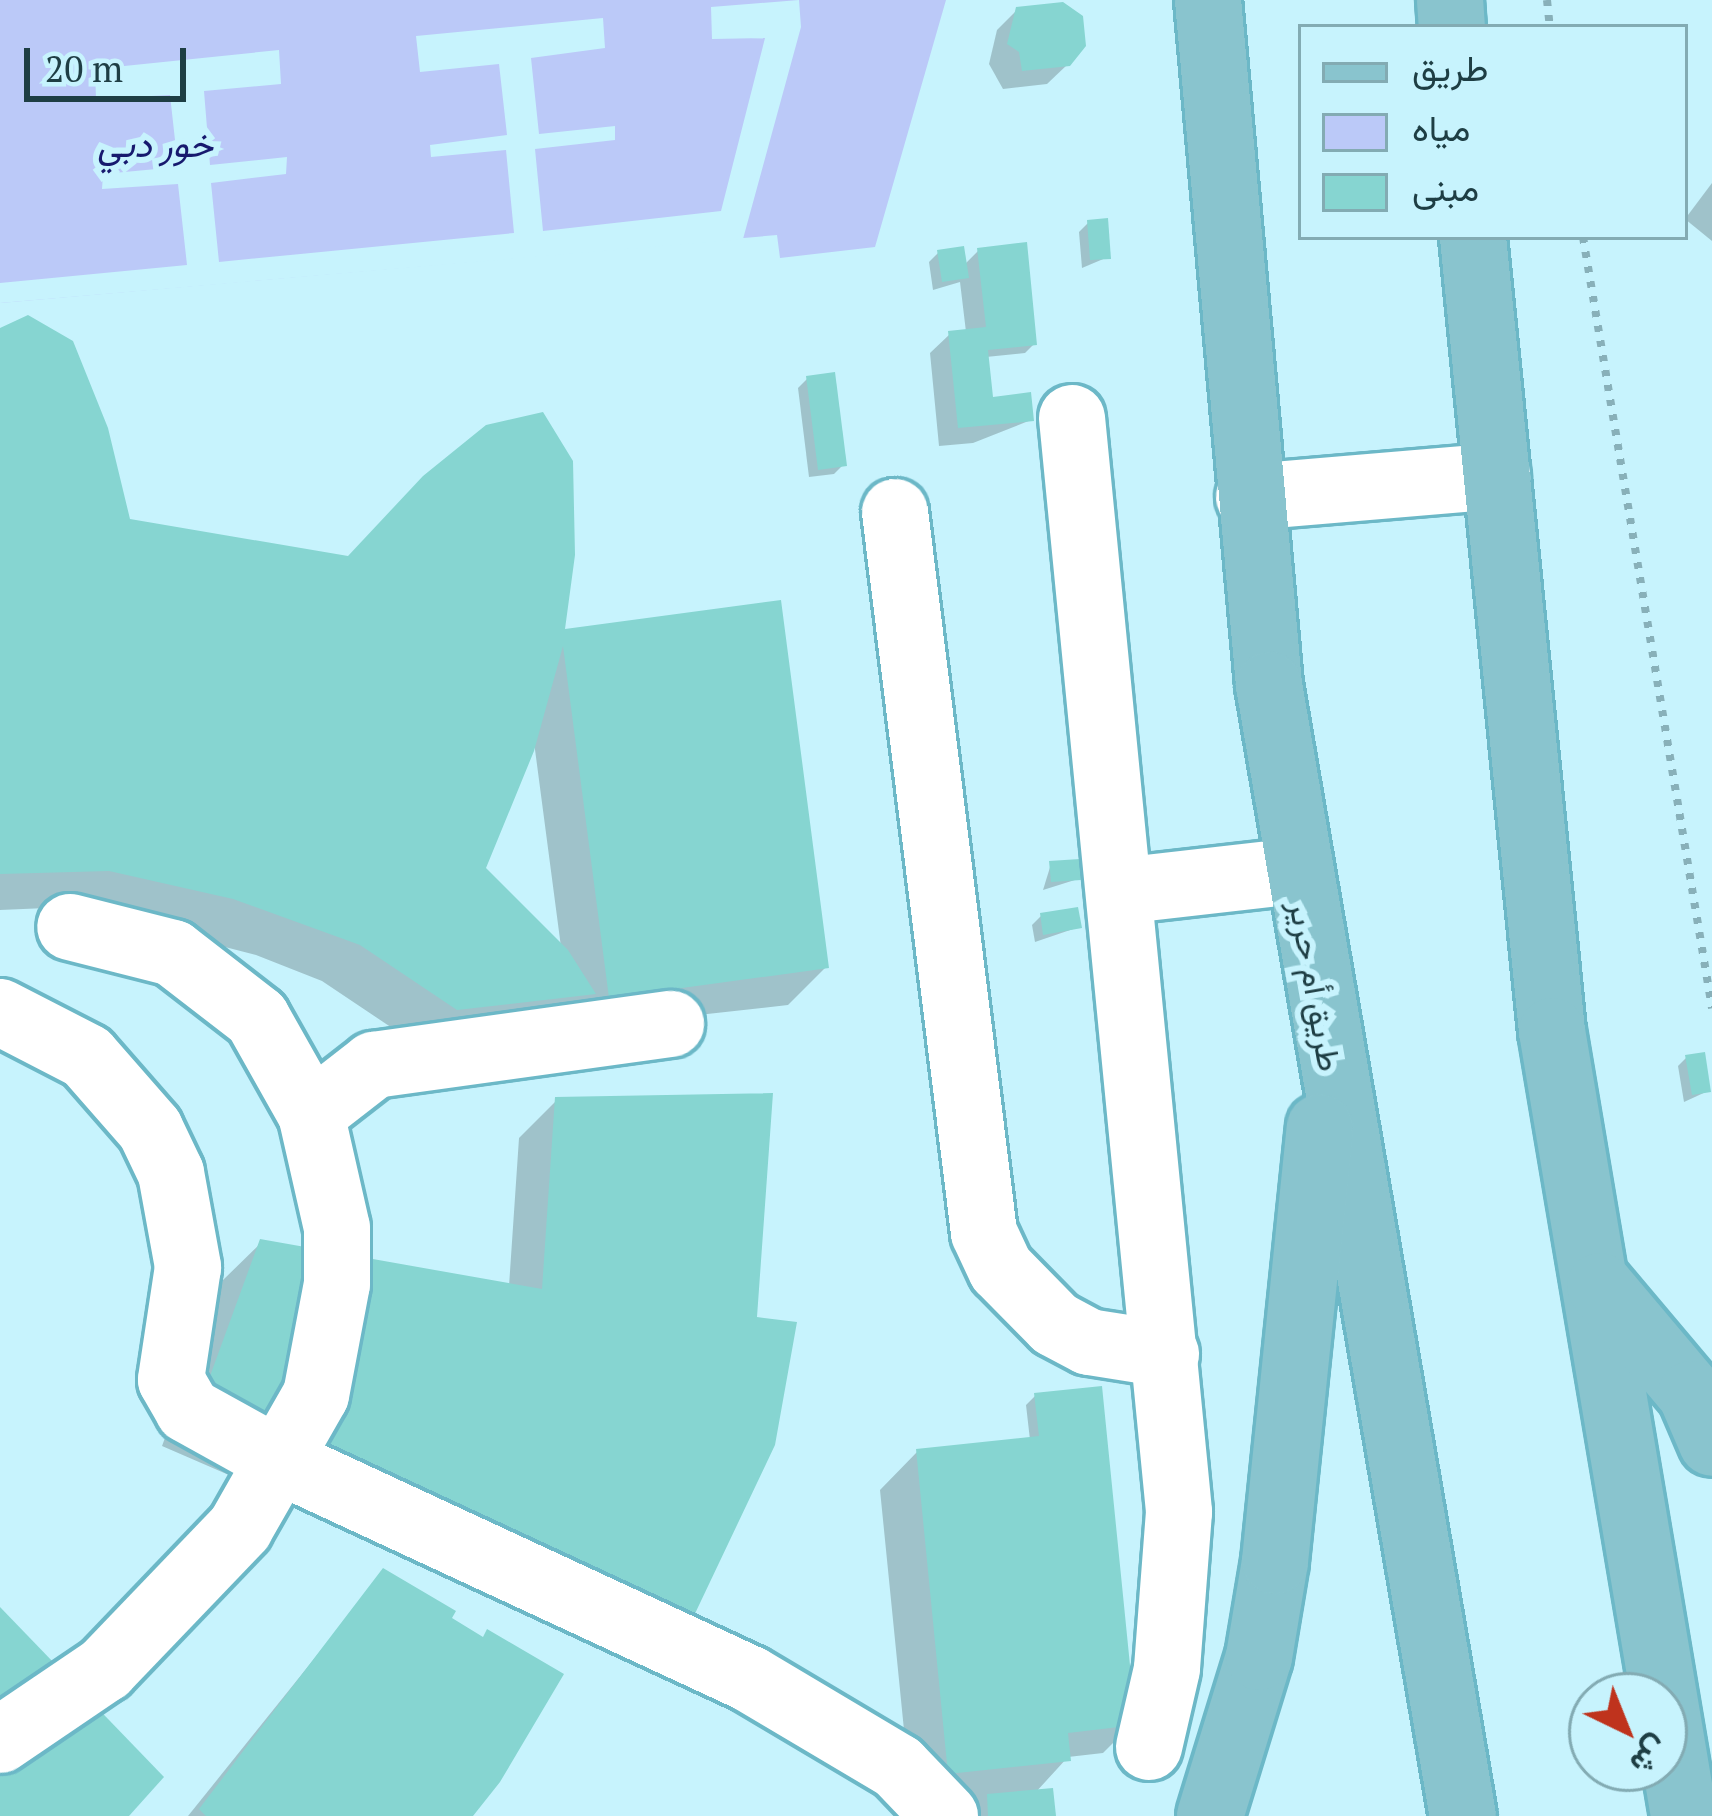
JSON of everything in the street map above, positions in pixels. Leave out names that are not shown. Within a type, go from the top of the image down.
[{"type":"main road","name":"طريق أم حرير","points":[[1208,0],[1224,148],[1249,497],[1296,872],[1463,1816]]},
{"type":"main road","points":[[1473,240],[1552,1031],[1600,1286],[1684,1816]]},
{"type":"main road","points":[[1210,1816],[1259,1658],[1272,1580],[1328,1058]]},
{"type":"main road","points":[[1600,1286],[1654,1343],[1712,1443]]},
{"type":"lane","points":[[1072,418],[1179,1512],[1177,1592],[1149,1747]]},
{"type":"lane","points":[[1249,497],[1497,476]]},
{"type":"lane","points":[[895,512],[984,1233],[1025,1299],[1055,1324],[1128,1352],[1166,1354]]},
{"type":"lane","points":[[1120,891],[1296,872]]},
{"type":"lane","points":[[0,1740],[105,1669],[177,1602],[240,1528],[280,1461],[316,1395],[337,1284],[337,1228],[311,1114],[278,1047],[218,981],[173,953],[71,919],[24,1021],[122,1090],[171,1173],[188,1267],[171,1380],[176,1397],[280,1461],[750,1679],[898,1767],[945,1816]]},
{"type":"lane","points":[[311,1114],[350,1076],[374,1065],[671,1024]]},
{"type":"path","points":[[1584,240],[1712,1008]]},
{"type":"water","name":"خور دبي","points":[[0,0],[946,0],[875,247],[780,258],[777,235],[0,303]]},
{"type":"pier","points":[[799,0],[801,27],[743,239],[0,303],[0,283],[187,265],[178,184],[102,189],[103,174],[178,167],[170,95],[96,99],[95,69],[279,50],[281,84],[204,91],[210,165],[287,157],[286,174],[211,183],[219,262],[514,233],[506,150],[431,157],[430,145],[507,135],[499,64],[420,72],[416,36],[603,18],[605,48],[531,58],[539,134],[615,126],[615,140],[535,149],[543,231],[721,211],[765,38],[712,39],[711,7]]},
{"type":"building","points":[[1063,2],[1083,16],[1086,46],[1070,66],[1022,71],[1019,52],[1007,44],[1016,7]]},
{"type":"building","points":[[1108,218],[1111,259],[1090,260],[1087,220]]},
{"type":"building","points":[[1027,242],[1037,345],[988,350],[993,397],[1031,392],[1034,421],[958,428],[948,331],[986,327],[977,248]]},
{"type":"building","points":[[964,246],[969,278],[942,282],[937,250]]},
{"type":"building","points":[[28,315],[73,341],[108,428],[130,519],[348,556],[423,476],[486,425],[543,412],[573,461],[575,555],[565,629],[781,600],[829,968],[609,998],[563,646],[534,751],[486,868],[568,950],[596,994],[457,1010],[360,945],[233,899],[109,871],[0,874],[0,328]]},
{"type":"building","points":[[835,372],[847,466],[818,470],[806,376]]},
{"type":"building","points":[[1080,859],[1081,880],[1051,882],[1049,861]]},
{"type":"building","points":[[1078,907],[1082,928],[1043,935],[1040,913]]},
{"type":"building","points":[[1705,1052],[1711,1092],[1692,1095],[1685,1055]]},
{"type":"building","points":[[773,1093],[757,1317],[797,1322],[775,1445],[691,1622],[198,1409],[260,1239],[542,1289],[555,1097]]},
{"type":"building","points":[[1102,1386],[1136,1725],[1068,1733],[1071,1761],[948,1774],[916,1449],[1039,1436],[1034,1393]]},
{"type":"building","points":[[383,1568],[456,1611],[452,1618],[483,1637],[487,1629],[564,1674],[500,1782],[473,1816],[206,1816],[199,1809]]},
{"type":"building","points":[[0,1607],[164,1777],[129,1816],[0,1816]]},
{"type":"building","points":[[1053,1788],[1056,1816],[988,1816],[987,1794]]}]
